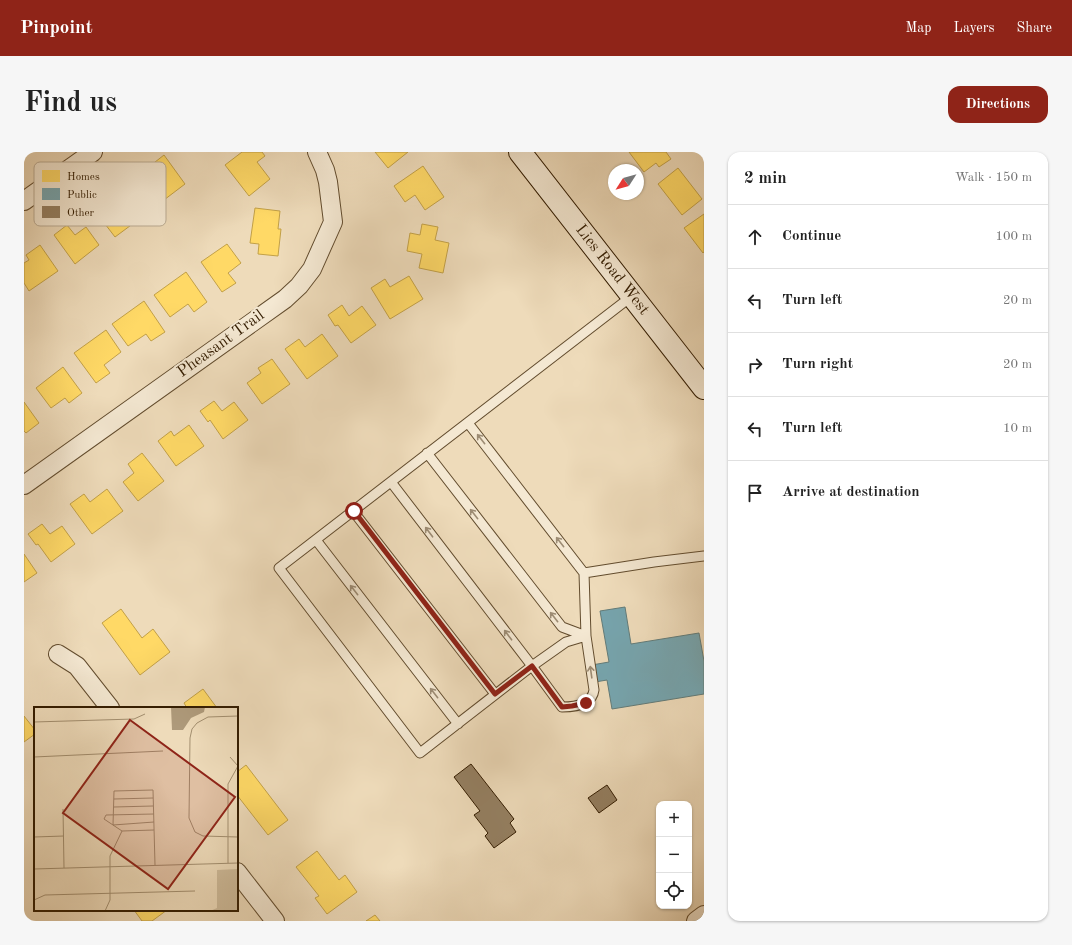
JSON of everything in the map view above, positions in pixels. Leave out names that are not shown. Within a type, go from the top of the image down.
[{"type":"street","points":[[79,162],[93,152]]},
{"type":"street","name":"Pheasant Trail","points":[[24,485],[278,303],[299,286],[317,260],[333,222],[328,182],[325,170],[317,152]]},
{"type":"street","name":"Lies Road West","points":[[520,152],[704,388]]},
{"type":"street","points":[[24,201],[34,194]]},
{"type":"street","points":[[58,654],[77,666],[109,707]]},
{"type":"street","points":[[238,873],[275,921]]},
{"type":"street","points":[[696,921],[704,915]]},
{"type":"lane","points":[[586,636],[566,642],[495,694],[420,753],[279,568],[632,296]]},
{"type":"lane","points":[[391,482],[562,707],[586,703],[593,695],[594,690],[586,636],[584,573],[468,423]]},
{"type":"lane","points":[[428,453],[562,627],[586,636]]},
{"type":"lane","points":[[354,511],[495,694]]},
{"type":"lane","points":[[316,540],[458,724]]},
{"type":"lane","points":[[584,573],[704,556]]},
{"type":"building: Homes","points":[[242,152],[262,152],[265,156],[257,162],[270,179],[249,196],[225,165]]},
{"type":"building: Homes","points":[[375,152],[408,152],[388,168]]},
{"type":"building: Homes","points":[[629,152],[666,152],[671,159],[659,167],[656,163],[644,172],[644,164],[638,164]]},
{"type":"building: Homes","points":[[164,155],[185,184],[166,198],[166,162],[155,162]]},
{"type":"building: Homes","points":[[423,166],[444,197],[425,210],[415,195],[405,202],[394,186]]},
{"type":"building: Homes","points":[[678,168],[702,199],[682,215],[658,184]]},
{"type":"building: Homes","points":[[255,208],[280,211],[278,229],[281,229],[278,256],[258,254],[259,244],[250,243]]},
{"type":"building: Homes","points":[[704,214],[704,252],[703,253],[684,228]]},
{"type":"building: Homes","points":[[422,224],[438,227],[435,240],[449,243],[443,273],[419,268],[422,254],[407,251],[410,233],[420,235]]},
{"type":"building: Homes","points":[[66,226],[68,226],[75,235],[86,227],[99,245],[75,264],[54,235]]},
{"type":"building: Homes","points":[[107,226],[130,226],[115,237]]},
{"type":"building: Homes","points":[[227,244],[241,263],[228,273],[236,283],[222,292],[201,262]]},
{"type":"building: Homes","points":[[40,245],[58,271],[29,291],[24,283],[24,263],[29,260],[26,255]]},
{"type":"building: Homes","points":[[186,272],[207,302],[194,312],[188,304],[170,317],[154,295]]},
{"type":"building: Homes","points":[[409,276],[423,299],[390,319],[371,288],[385,279],[390,287]]},
{"type":"building: Homes","points":[[144,301],[165,332],[151,341],[146,334],[128,346],[112,324]]},
{"type":"building: Homes","points":[[342,305],[349,316],[362,306],[376,325],[351,343],[338,325],[335,326],[328,315]]},
{"type":"building: Homes","points":[[106,330],[121,352],[104,365],[110,373],[96,383],[74,353]]},
{"type":"building: Homes","points":[[322,334],[338,356],[307,379],[285,349],[299,339],[305,347]]},
{"type":"building: Homes","points":[[272,359],[290,384],[262,404],[247,383],[261,373],[258,368]]},
{"type":"building: Homes","points":[[63,367],[82,393],[69,403],[65,398],[51,408],[36,388]]},
{"type":"building: Homes","points":[[214,401],[222,411],[234,402],[248,420],[223,439],[210,420],[208,422],[200,411]]},
{"type":"building: Homes","points":[[24,402],[39,423],[26,433],[24,431]]},
{"type":"building: Homes","points":[[189,425],[204,446],[176,466],[158,441],[171,431],[174,436]]},
{"type":"building: Homes","points":[[142,453],[164,481],[138,501],[123,482],[134,473],[128,464]]},
{"type":"building: Homes","points":[[107,489],[123,511],[92,534],[70,504],[84,494],[90,502]]},
{"type":"building: Homes","points":[[42,524],[50,534],[62,526],[75,544],[51,562],[38,544],[36,545],[28,534]]},
{"type":"building: Homes","points":[[24,554],[37,573],[24,582]]},
{"type":"building: Homes","points":[[121,609],[142,638],[153,629],[170,652],[140,675],[102,623]]},
{"type":"building: Homes","points":[[203,689],[216,707],[186,707],[184,703]]},
{"type":"building: Homes","points":[[24,716],[34,729],[34,735],[24,742]]},
{"type":"building: Homes","points":[[246,765],[288,820],[268,835],[238,796],[238,771]]},
{"type":"building: Homes","points":[[317,851],[339,880],[345,875],[357,892],[327,914],[315,898],[319,896],[296,867]]},
{"type":"building: Homes","points":[[135,911],[166,911],[152,921],[142,921]]},
{"type":"building: Homes","points":[[375,915],[380,921],[366,921]]},
{"type":"building: Public","points":[[625,607],[631,644],[699,633],[704,661],[704,694],[612,709],[607,680],[589,683],[586,666],[609,662],[600,611]]},
{"type":"building: Other","points":[[471,764],[514,819],[510,823],[516,832],[494,848],[485,836],[488,833],[474,815],[480,811],[454,777]]},
{"type":"building: Other","points":[[607,785],[617,800],[599,813],[588,798]]},
{"type":"route","points":[[354,511],[495,694],[532,666],[562,707],[586,703]]}]
